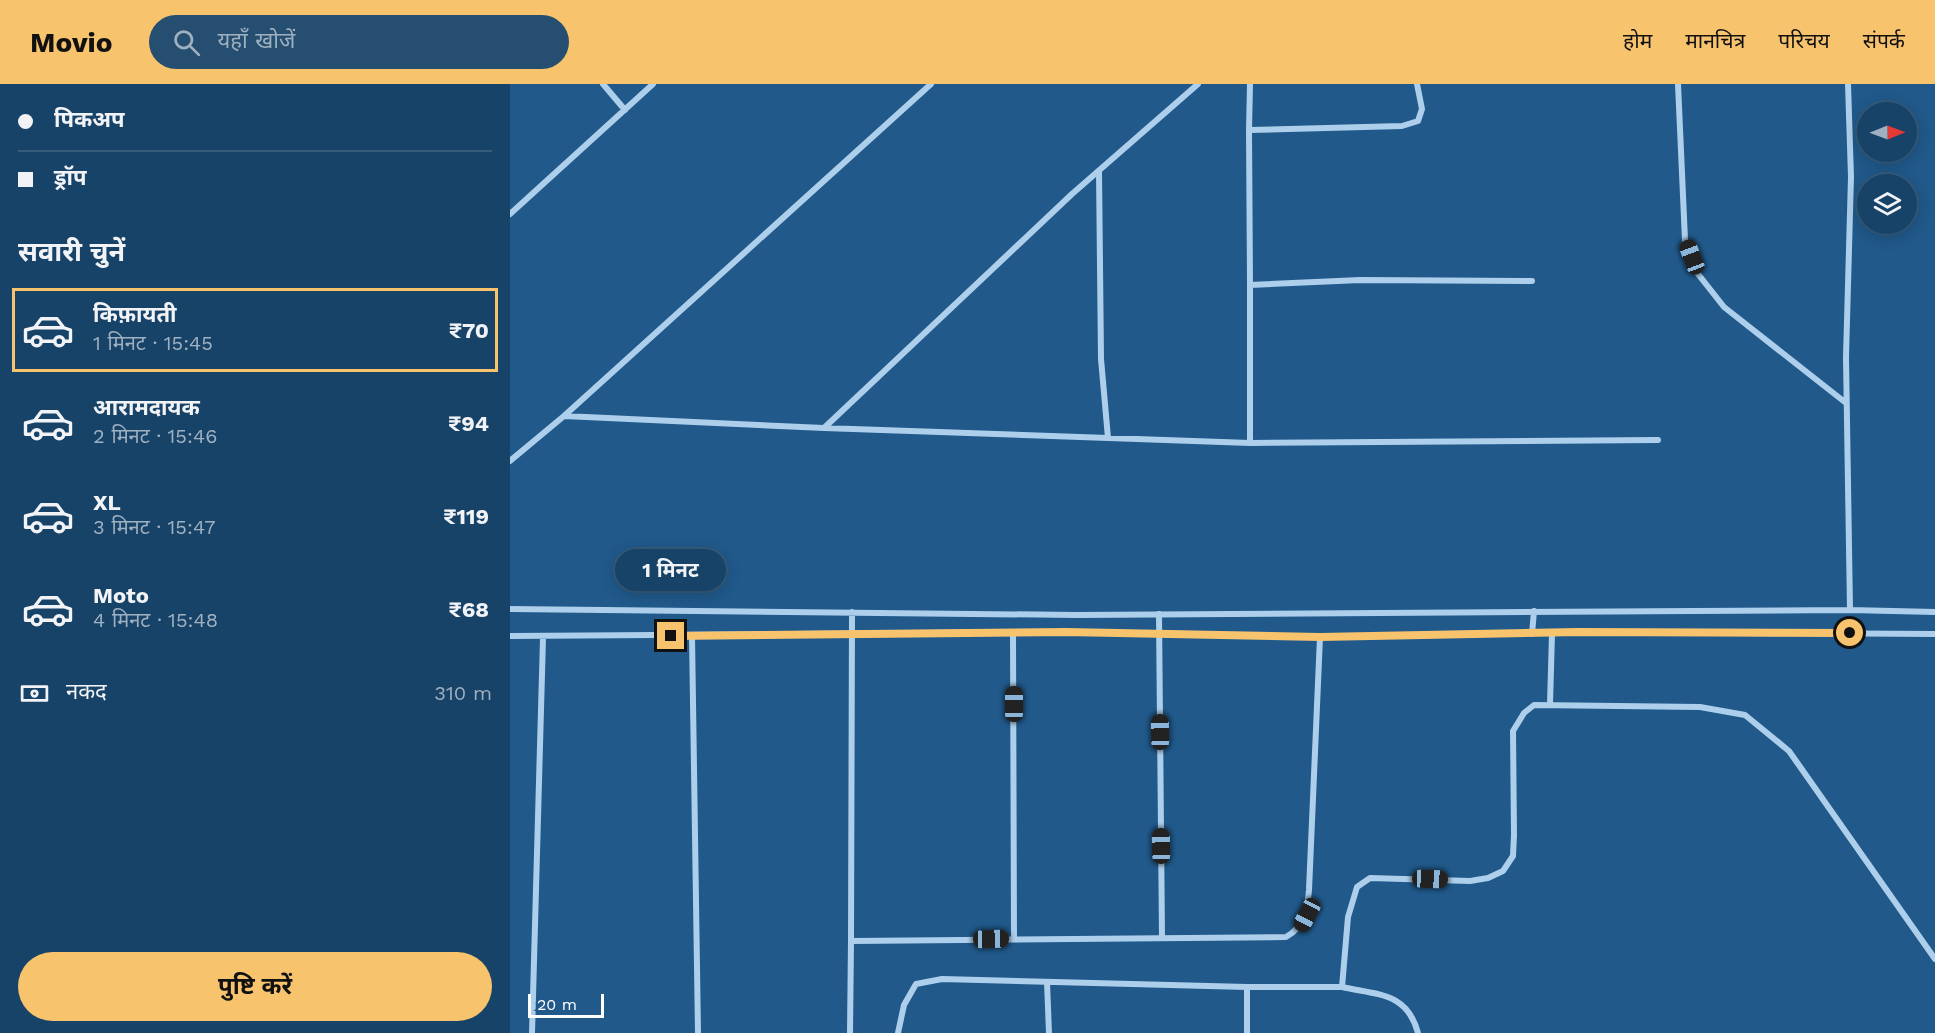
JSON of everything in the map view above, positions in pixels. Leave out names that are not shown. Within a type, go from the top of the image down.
[{"type":"street","points":[[603,84],[624,110]]},
{"type":"street","points":[[510,214],[653,84]]},
{"type":"street","points":[[510,461],[564,416],[931,84]]},
{"type":"street","points":[[824,428],[1099,171],[1198,84]]},
{"type":"street","points":[[1250,84],[1250,443]]},
{"type":"street","points":[[1249,130],[1402,126],[1418,121],[1422,109],[1417,84]]},
{"type":"street","points":[[1678,84],[1685,240],[1698,274],[1724,308],[1846,403]]},
{"type":"street","points":[[1848,84],[1851,177],[1846,403],[1850,610]]},
{"type":"street","points":[[1099,171],[1101,359],[1108,438]]},
{"type":"street","points":[[1250,285],[1360,280],[1532,281]]},
{"type":"street","points":[[564,416],[1250,443],[1658,440]]},
{"type":"street","points":[[510,609],[1159,614],[1850,610],[1935,612]]},
{"type":"street","points":[[1532,634],[1534,611]]},
{"type":"street","points":[[850,1033],[852,612]]},
{"type":"street","points":[[1159,614],[1162,938]]},
{"type":"street","points":[[1013,632],[1014,938]]},
{"type":"street","points":[[510,636],[543,638],[1013,632],[1320,637],[1532,634],[1935,634]]},
{"type":"street","points":[[1550,704],[1552,634]]},
{"type":"street","points":[[692,636],[698,1033]]},
{"type":"street","points":[[851,941],[1286,937],[1299,930],[1307,915],[1309,890],[1320,637]]},
{"type":"street","points":[[532,1033],[543,638]]},
{"type":"street","points":[[1342,987],[1348,917],[1356,886],[1370,878],[1470,880],[1488,878],[1503,871],[1513,856],[1514,731],[1524,712],[1534,705],[1550,704],[1700,707],[1745,715],[1789,751],[1935,959]]},
{"type":"street","points":[[898,1033],[904,1005],[916,984],[942,979],[1247,987],[1342,987],[1398,1000],[1415,1019],[1418,1033]]},
{"type":"street","points":[[1047,982],[1049,1033]]},
{"type":"street","points":[[1247,987],[1247,1033]]},
{"type":"route","points":[[671,636],[1066,632],[1320,637],[1578,632],[1850,633]]}]
